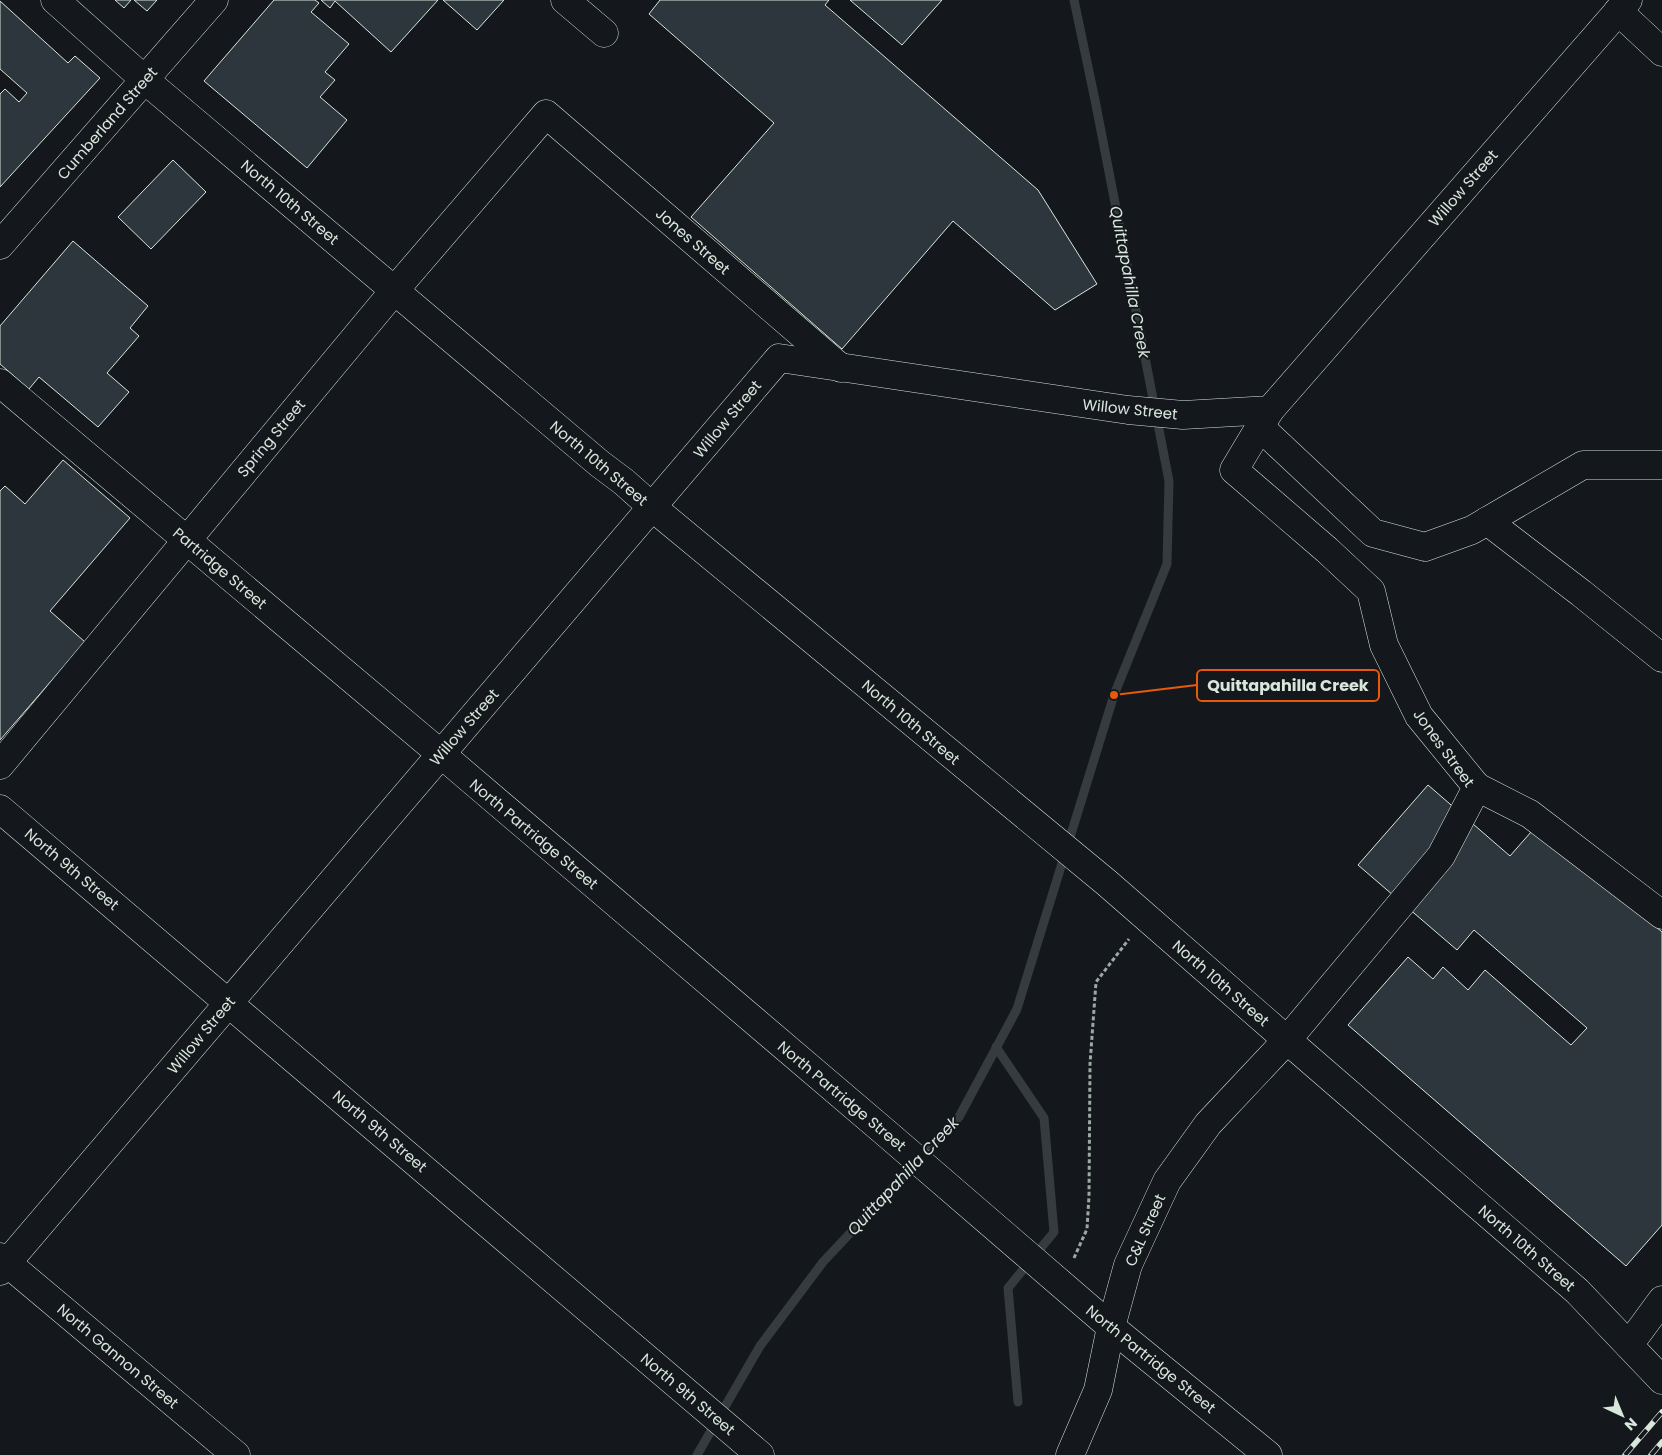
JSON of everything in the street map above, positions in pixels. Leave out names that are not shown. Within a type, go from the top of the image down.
[{"type":"main road","name":"North 10th Street","points":[[55,0],[145,80],[600,464],[1146,916],[1286,1040],[1577,1291],[1662,1380]]},
{"type":"main road","name":"Cumberland Street","points":[[0,245],[214,0]]},
{"type":"main road","points":[[565,0],[604,33]]},
{"type":"main road","points":[[1623,5],[1662,52]]},
{"type":"main road","name":"Willow Street","points":[[2,1264],[229,1002],[779,358],[1128,410],[1265,419],[1623,5]]},
{"type":"main road","name":"Jones Street","points":[[546,114],[841,368]]},
{"type":"main road","name":"Spring Street","points":[[0,765],[394,291],[546,114]]},
{"type":"main road","name":"Partridge Street","points":[[0,383],[441,754]]},
{"type":"main road","points":[[1265,419],[1374,533],[1425,547],[1472,530],[1583,465],[1662,465]]},
{"type":"main road","name":"Jones Street","points":[[1265,419],[1234,470],[1327,550],[1371,592],[1384,645],[1419,716],[1477,787],[1441,856],[1286,1040]]},
{"type":"main road","points":[[1487,521],[1662,658]]},
{"type":"main road","name":"North Partridge Street","points":[[441,754],[1111,1327],[1268,1455]]},
{"type":"main road","points":[[1477,787],[1530,814],[1662,915]]},
{"type":"main road","name":"North 9th Street","points":[[0,809],[757,1453]]},
{"type":"main road","name":"C&L Street","points":[[1070,1455],[1098,1390],[1111,1327],[1128,1265],[1167,1182],[1208,1124],[1286,1040]]},
{"type":"main road","name":"North Gannon Street","points":[[2,1264],[236,1455]]},
{"type":"main road","points":[[1633,1349],[1662,1300]]},
{"type":"path","points":[[1062,1285],[1087,1229],[1090,1064],[1096,982],[1146,916]]},
{"type":"building","points":[[115,0],[131,0],[124,8]]},
{"type":"building","points":[[134,0],[157,0],[147,11]]},
{"type":"building","points":[[274,0],[315,0],[319,3],[311,12],[349,44],[325,72],[335,80],[320,97],[347,120],[307,168],[204,81]]},
{"type":"building","points":[[321,0],[438,0],[391,52],[335,1],[330,8]]},
{"type":"building","points":[[443,0],[504,0],[477,30]]},
{"type":"building","points":[[660,0],[829,0],[825,5],[1038,190],[1097,284],[1055,310],[953,221],[842,349],[691,217],[774,123],[649,14]]},
{"type":"building","points":[[850,0],[942,0],[902,45]]},
{"type":"building","points":[[0,1],[68,63],[75,56],[100,78],[0,187],[0,94],[5,89],[19,102],[27,93],[0,69]]},
{"type":"building","points":[[173,160],[206,192],[151,249],[118,217]]},
{"type":"building","points":[[73,241],[148,306],[130,328],[139,336],[107,373],[129,392],[98,427],[39,377],[29,389],[0,364],[0,326]]},
{"type":"building","points":[[63,460],[130,518],[50,611],[85,642],[0,740],[0,491],[5,486],[25,504]]},
{"type":"building","points":[[1428,785],[1510,856],[1538,824],[1662,932],[1662,1225],[1626,1266],[1348,1025],[1408,957],[1433,979],[1443,967],[1468,990],[1485,970],[1571,1045],[1587,1028],[1474,930],[1457,950],[1358,865]]},
{"type":"waterway","name":"Quittapahilla Creek","points":[[697,1455],[760,1346],[823,1262],[959,1117],[1017,1009],[1114,695],[1167,564],[1169,481],[1074,0]]},
{"type":"waterway","points":[[996,1047],[1044,1118],[1054,1232],[1008,1288],[1018,1402]]},
{"type":"railway","points":[[1625,1455],[1662,1412]]},
{"type":"railway","points":[[1651,1455],[1662,1442]]},
{"type":"place","name":"Quittapahilla Creek","points":[[1114,695]]}]
